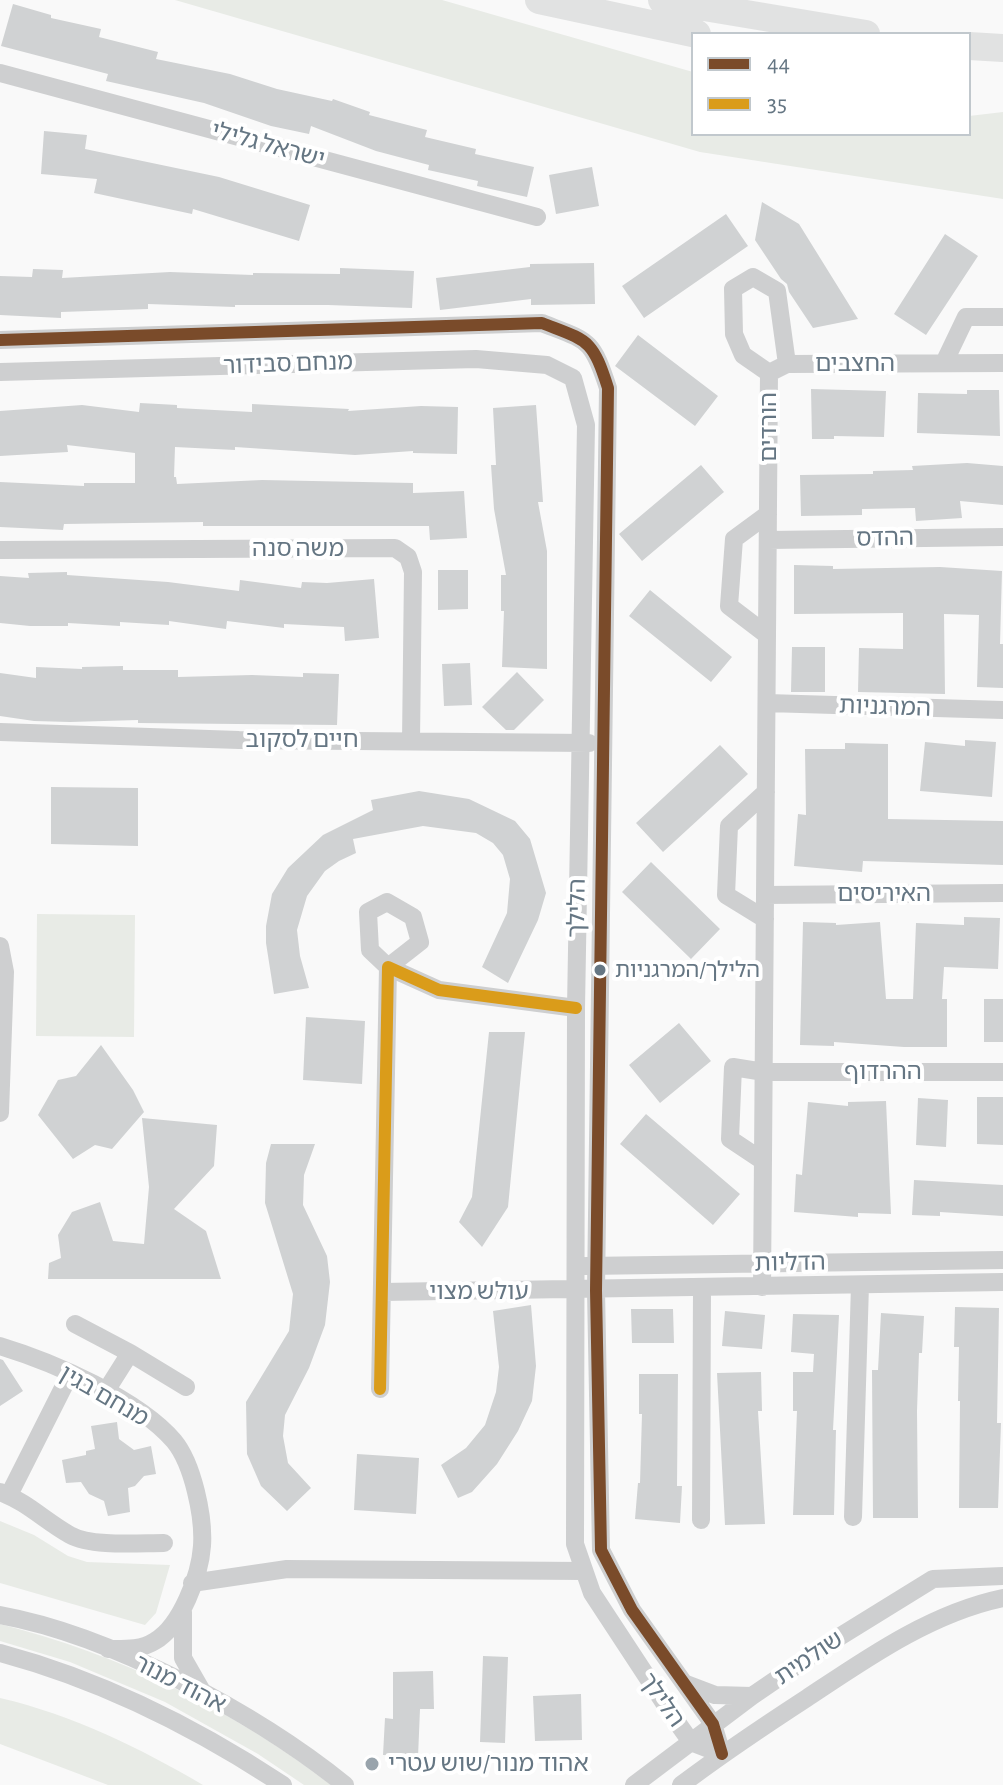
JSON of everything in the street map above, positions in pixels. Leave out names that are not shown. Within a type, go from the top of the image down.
[{"type":"highway","points":[[539,0],[691,33]]},
{"type":"highway","points":[[662,0],[854,32]]},
{"type":"highway","points":[[971,46],[1003,48]]},
{"type":"street","name":"ישראל גלילי","points":[[0,73],[537,217]]},
{"type":"street","name":"הורדים","points":[[762,1287],[769,373],[743,355],[734,334],[733,289],[753,277],[777,291],[787,364]]},
{"type":"street","points":[[944,363],[966,317],[1003,317]]},
{"type":"street","name":"מנחם סבידור","points":[[0,340],[542,323],[585,340]]},
{"type":"street","name":"הלילך","points":[[585,340],[598,358],[608,388],[596,1266],[601,1550],[632,1610],[713,1724],[722,1754]]},
{"type":"street","name":"מנחם סבידור","points":[[0,372],[476,359],[547,365],[573,378]]},
{"type":"street","name":"החצבים","points":[[769,373],[787,364],[1003,363]]},
{"type":"street","name":"הלילך","points":[[573,378],[586,425],[576,1008],[575,1544],[592,1593],[674,1718],[691,1742],[722,1754]]},
{"type":"street","points":[[767,635],[729,606],[734,539],[768,514]]},
{"type":"street","name":"ההדס","points":[[768,540],[1003,537]]},
{"type":"street","name":"משה סנה","points":[[0,550],[395,548],[408,557],[413,572],[411,741]]},
{"type":"street","name":"המרגניות","points":[[767,703],[1003,710]]},
{"type":"street","name":"חיים לסקוב","points":[[0,732],[239,740],[603,743]]},
{"type":"street","points":[[765,919],[726,895],[729,826],[766,792]]},
{"type":"street","name":"האיריסים","points":[[765,895],[1003,893]]},
{"type":"street","points":[[0,946],[5,972],[0,1113]]},
{"type":"street","points":[[380,1389],[388,967],[439,990],[576,1008]]},
{"type":"street","points":[[763,1161],[730,1139],[733,1067],[764,1072]]},
{"type":"street","name":"ההרדוף","points":[[764,1072],[1003,1072]]},
{"type":"street","name":"הדליות","points":[[577,1266],[1003,1260]]},
{"type":"street","name":"הדליות","points":[[576,1291],[1003,1282]]},
{"type":"street","name":"הדליות","points":[[853,1517],[860,1285]]},
{"type":"street","points":[[701,1520],[702,1288]]},
{"type":"street","name":"עולש מצוי","points":[[382,1292],[576,1291]]},
{"type":"street","points":[[75,1324],[186,1387]]},
{"type":"street","name":"מנחם בגין","points":[[0,1346],[23,1353],[106,1391],[147,1417],[176,1443],[192,1476],[200,1513],[202,1546],[183,1609],[170,1630],[157,1640],[143,1647],[108,1649]]},
{"type":"street","points":[[106,1391],[130,1353]]},
{"type":"street","points":[[70,1374],[4,1494],[17,1498],[72,1536],[91,1541],[164,1543]]},
{"type":"street","points":[[192,1583],[287,1569],[584,1571]]},
{"type":"street","name":"שולמית","points":[[634,1785],[752,1696],[831,1642],[933,1579],[1003,1576]]},
{"type":"street","name":"שולמית","points":[[681,1785],[722,1754],[858,1664],[928,1624],[1003,1598]]},
{"type":"street","name":"מנחם בגין","points":[[183,1609],[183,1658],[204,1695]]},
{"type":"street","name":"אהוד מנור","points":[[0,1615],[45,1626],[108,1649],[204,1695],[272,1732],[345,1785]]},
{"type":"street","name":"אהוד מנור","points":[[0,1653],[66,1673],[137,1702],[209,1740],[283,1785]]},
{"type":"street","points":[[686,1684],[715,1695],[752,1696]]},
{"type":"street","points":[[662,1764],[674,1718]]},
{"type":"shaded area","points":[[175,0],[442,0],[691,71],[691,136],[971,136],[971,116],[1003,112],[1003,199],[700,152]]},
{"type":"shaded area","points":[[37,914],[135,915],[134,1037],[36,1036]]},
{"type":"shaded area","points":[[0,1521],[34,1535],[68,1556],[87,1562],[170,1565],[156,1613],[145,1625],[0,1583]]},
{"type":"shaded area","points":[[0,1624],[88,1651],[174,1688],[255,1732],[331,1785],[304,1785],[258,1754],[165,1702],[70,1662],[0,1641]]},
{"type":"shaded area","points":[[0,1698],[105,1734],[203,1785],[108,1785],[0,1744]]},
{"type":"building","points":[[13,4],[51,15],[51,18],[101,29],[99,37],[158,52],[156,59],[230,74],[277,89],[333,99],[370,112],[369,115],[427,130],[425,137],[476,149],[475,154],[534,167],[527,197],[477,186],[478,181],[428,170],[429,165],[376,151],[311,126],[309,134],[271,126],[204,103],[106,81],[108,74],[1,46]]},
{"type":"building","points":[[44,131],[87,135],[85,149],[219,177],[310,205],[299,241],[193,209],[192,214],[94,193],[97,179],[41,174]]},
{"type":"building","points":[[592,167],[599,206],[556,214],[549,175]]},
{"type":"building","points":[[762,202],[799,224],[858,319],[813,328],[787,284],[755,240]]},
{"type":"building","points":[[726,214],[748,246],[644,318],[622,286]]},
{"type":"building","points":[[945,234],[978,256],[926,335],[894,314]]},
{"type":"building","points":[[594,263],[595,304],[531,305],[531,299],[440,310],[436,278],[530,267],[530,264]]},
{"type":"building","points":[[340,268],[414,271],[412,308],[148,304],[148,309],[61,312],[61,318],[0,315],[0,276],[32,277],[33,269],[63,270],[62,278],[170,272],[340,274]]},
{"type":"building","points":[[638,335],[718,396],[695,426],[615,366]]},
{"type":"building","points":[[811,389],[886,391],[884,437],[812,439]]},
{"type":"building","points":[[967,390],[999,390],[1000,436],[917,433],[918,393],[967,394]]},
{"type":"building","points":[[140,403],[252,412],[252,404],[348,411],[458,407],[457,454],[413,451],[355,455],[235,447],[235,450],[175,447],[174,477],[177,484],[262,480],[413,483],[413,493],[464,491],[467,538],[430,540],[429,526],[203,526],[203,522],[64,524],[63,530],[0,527],[0,482],[84,486],[84,483],[135,483],[135,453],[67,445],[68,452],[0,456],[0,411],[82,405],[139,412]]},
{"type":"building","points":[[536,405],[543,502],[538,502],[547,551],[547,669],[502,667],[504,611],[501,611],[501,575],[506,575],[494,509],[491,465],[496,465],[493,408]]},
{"type":"building","points":[[967,463],[1003,466],[1003,505],[960,501],[962,518],[916,521],[915,508],[862,509],[862,515],[801,516],[800,475],[873,474],[873,471],[913,470],[912,466]]},
{"type":"building","points":[[701,465],[724,492],[642,561],[619,534]]},
{"type":"building","points":[[794,565],[833,566],[833,569],[940,567],[1002,571],[1000,644],[1003,644],[1003,688],[977,687],[979,615],[944,614],[945,694],[858,692],[859,648],[903,649],[903,613],[794,614]]},
{"type":"building","points":[[438,570],[468,570],[468,609],[438,610]]},
{"type":"building","points":[[67,572],[67,575],[239,591],[240,580],[301,588],[302,582],[374,579],[379,638],[345,641],[344,627],[284,624],[284,628],[227,621],[226,629],[169,621],[169,625],[120,622],[120,626],[0,623],[0,576],[29,578],[28,573]]},
{"type":"building","points":[[650,590],[732,657],[711,682],[629,616]]},
{"type":"building","points":[[792,647],[825,647],[825,692],[791,692]]},
{"type":"building","points":[[470,663],[472,705],[444,706],[442,664]]},
{"type":"building","points":[[123,666],[123,670],[178,670],[178,677],[339,674],[337,725],[138,723],[138,720],[70,722],[0,716],[0,673],[36,678],[36,667],[82,669]]},
{"type":"building","points":[[517,672],[544,700],[514,730],[506,730],[482,707]]},
{"type":"building","points":[[965,740],[996,742],[992,797],[920,791],[925,742],[965,746]]},
{"type":"building","points":[[845,743],[888,744],[888,819],[1003,821],[1003,865],[863,861],[862,872],[794,866],[798,814],[806,815],[805,749],[845,749]]},
{"type":"building","points":[[720,745],[748,774],[663,852],[636,823]]},
{"type":"building","points":[[51,787],[138,788],[138,846],[51,844]]},
{"type":"building","points":[[419,791],[469,799],[515,821],[530,839],[546,893],[538,920],[508,983],[482,967],[507,913],[510,879],[503,855],[493,843],[476,833],[423,826],[353,839],[356,853],[325,871],[307,896],[297,930],[309,988],[274,994],[266,926],[272,894],[288,868],[323,835],[373,810],[371,800]]},
{"type":"building","points":[[651,862],[720,929],[691,959],[622,892]]},
{"type":"building","points":[[964,917],[1000,918],[998,969],[944,967],[942,999],[947,999],[947,1047],[834,1042],[834,1046],[800,1045],[803,922],[836,925],[880,922],[886,999],[913,999],[916,923],[964,925]]},
{"type":"building","points":[[984,999],[1003,999],[1003,1042],[984,1042]]},
{"type":"building","points":[[306,1017],[365,1021],[362,1084],[303,1080]]},
{"type":"building","points":[[679,1023],[711,1061],[660,1103],[629,1065]]},
{"type":"building","points":[[489,1032],[525,1032],[508,1207],[482,1247],[459,1222],[472,1197]]},
{"type":"building","points":[[101,1045],[133,1090],[144,1112],[112,1149],[95,1145],[73,1159],[38,1115],[58,1080],[76,1076]]},
{"type":"building","points":[[977,1097],[1003,1097],[1003,1145],[977,1144]]},
{"type":"building","points":[[918,1098],[948,1100],[946,1147],[916,1145]]},
{"type":"building","points":[[886,1101],[891,1214],[858,1213],[858,1217],[794,1212],[796,1174],[802,1175],[808,1102],[848,1106],[848,1102]]},
{"type":"building","points":[[646,1114],[740,1194],[713,1225],[620,1144]]},
{"type":"building","points":[[142,1118],[217,1125],[214,1166],[174,1209],[206,1231],[221,1279],[48,1279],[49,1263],[61,1258],[58,1235],[72,1212],[100,1202],[113,1241],[144,1244],[149,1187]]},
{"type":"building","points":[[271,1144],[315,1144],[304,1175],[303,1205],[327,1256],[330,1282],[325,1325],[309,1368],[285,1415],[283,1436],[288,1463],[311,1488],[287,1511],[261,1486],[247,1454],[246,1402],[289,1331],[293,1294],[265,1203],[266,1163]]},
{"type":"building","points":[[914,1180],[1003,1185],[1003,1216],[940,1212],[940,1216],[912,1215]]},
{"type":"building","points":[[531,1305],[536,1366],[532,1401],[497,1464],[472,1492],[458,1498],[441,1465],[466,1448],[485,1425],[496,1392],[499,1367],[493,1311]]},
{"type":"building","points":[[955,1307],[999,1308],[997,1423],[1001,1423],[998,1508],[959,1508],[959,1347],[954,1347]]},
{"type":"building","points":[[631,1309],[673,1309],[674,1343],[632,1343]]},
{"type":"building","points":[[725,1311],[765,1315],[762,1349],[722,1346]]},
{"type":"building","points":[[881,1313],[924,1316],[917,1411],[918,1518],[873,1518],[872,1370],[878,1370]]},
{"type":"building","points":[[793,1314],[839,1315],[833,1430],[836,1430],[834,1515],[793,1515],[797,1411],[793,1411],[793,1372],[813,1372],[814,1354],[791,1352]]},
{"type":"building","points":[[0,1359],[23,1391],[0,1406]]},
{"type":"building","points":[[761,1372],[762,1411],[758,1411],[765,1524],[725,1525],[717,1373]]},
{"type":"building","points":[[639,1374],[678,1374],[677,1486],[682,1486],[680,1523],[635,1519],[640,1483],[642,1414],[639,1414]]},
{"type":"building","points":[[117,1422],[119,1439],[134,1450],[151,1446],[156,1474],[144,1476],[135,1486],[128,1488],[130,1512],[108,1516],[104,1501],[89,1494],[81,1482],[66,1483],[62,1460],[86,1455],[86,1451],[95,1449],[91,1426]]},
{"type":"building","points":[[357,1454],[419,1458],[416,1514],[354,1510]]},
{"type":"building","points":[[483,1656],[508,1657],[505,1743],[480,1742]]},
{"type":"building","points":[[433,1671],[434,1709],[420,1709],[418,1757],[383,1755],[385,1718],[393,1719],[393,1672]]},
{"type":"building","points":[[581,1694],[582,1740],[535,1741],[533,1696]]},
{"type":"transit line","name":"44","points":[[0,340],[542,323],[579,338],[597,359],[608,388],[596,1290],[601,1550],[632,1610],[713,1724],[722,1754]]},
{"type":"transit line","name":"35","points":[[380,1389],[388,967],[439,990],[576,1008]]},
{"type":"place","name":"הלילך/המרגניות","points":[[600,970]]},
{"type":"place","name":"אהוד מנור/שוש עטרי","points":[[372,1764]]}]
